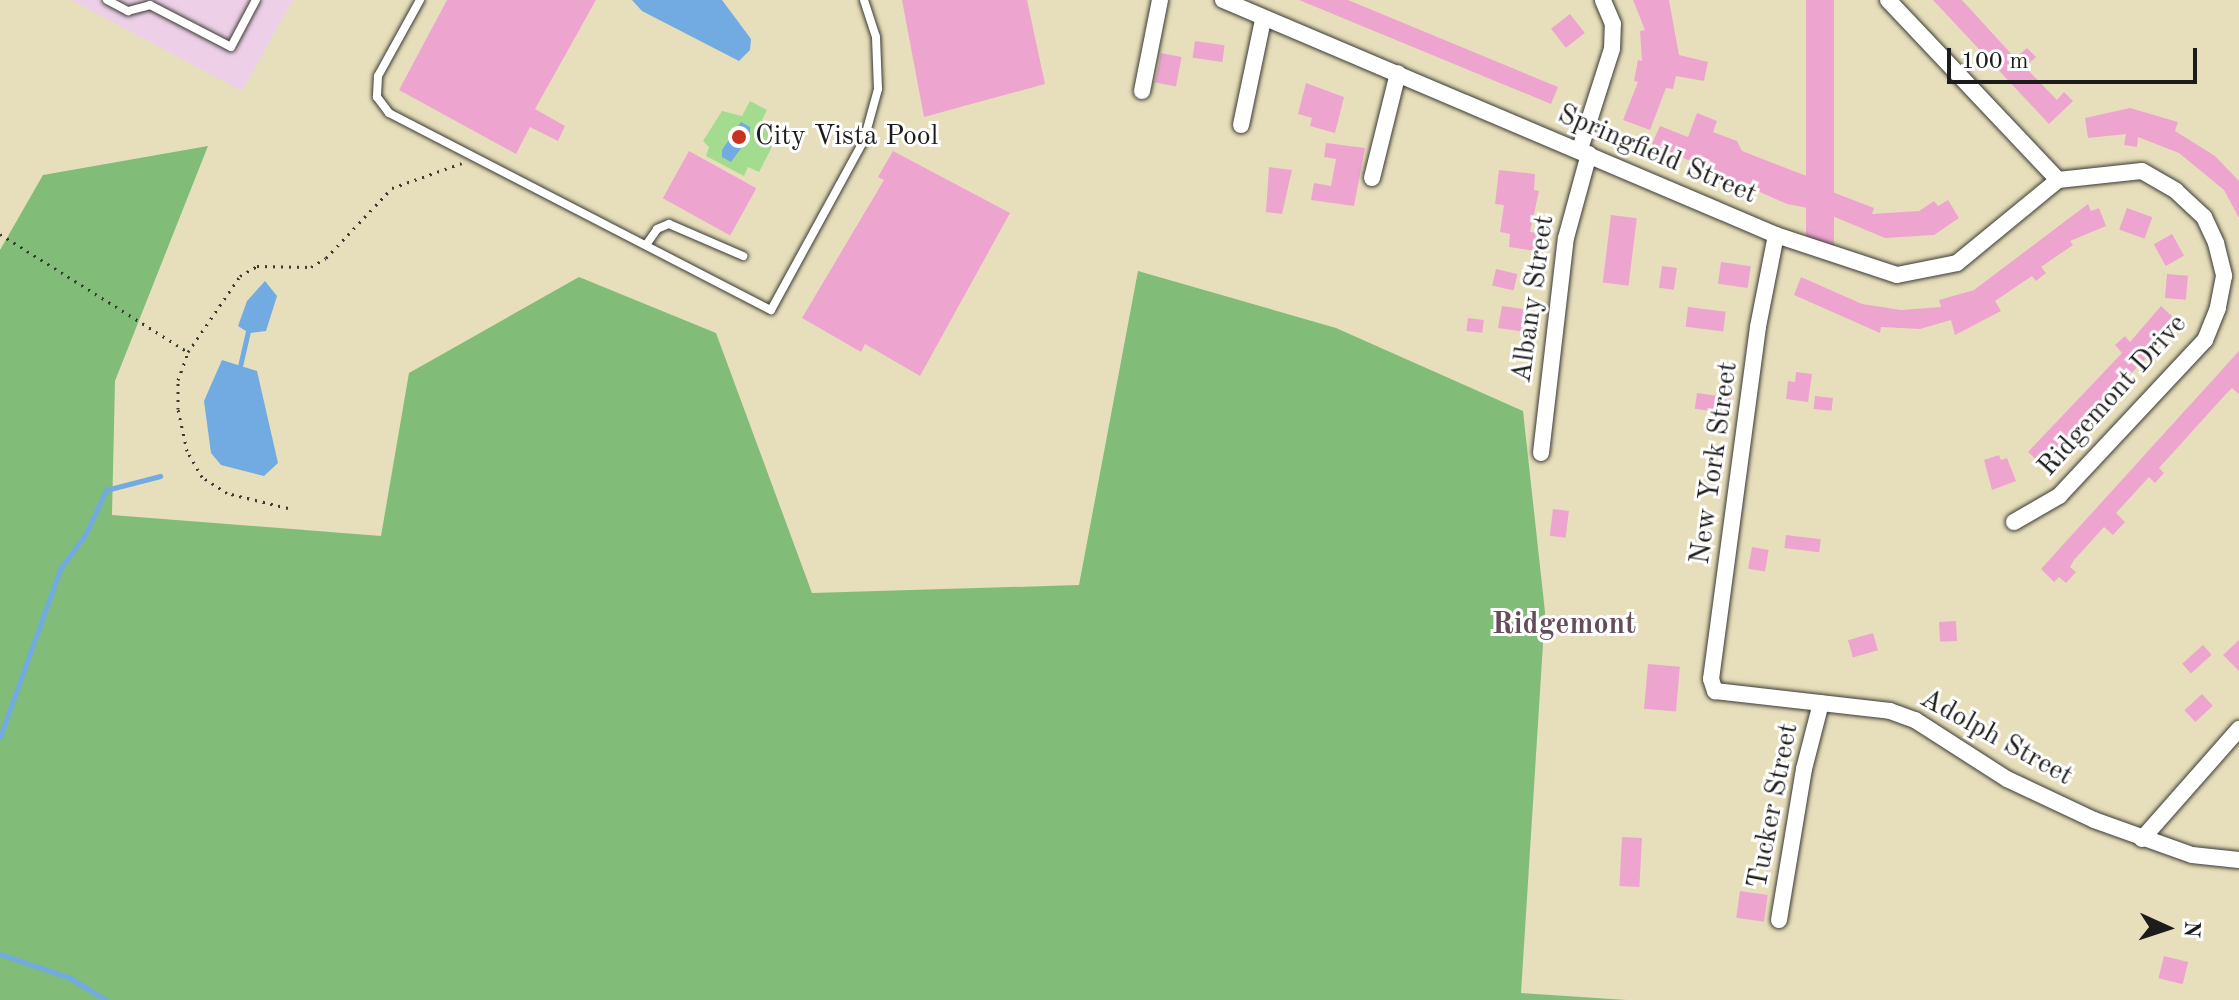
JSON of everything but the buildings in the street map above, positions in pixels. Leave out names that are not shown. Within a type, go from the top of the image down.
[{"type":"street","points":[[1142,91],[1160,0]]},
{"type":"street","name":"Springfield Street","points":[[1223,0],[1263,20],[1398,73],[1776,235],[1897,275],[1923,273],[1957,263],[2058,180]]},
{"type":"street","name":"Albany Street","points":[[1541,453],[1566,238],[1584,151],[1612,49],[1613,24],[1603,0]]},
{"type":"street","points":[[1888,0],[2058,180]]},
{"type":"street","points":[[1241,125],[1263,20]]},
{"type":"street","points":[[1372,178],[1398,73]]},
{"type":"street","name":"Ridgemont Drive","points":[[2014,522],[2059,496],[2205,340],[2218,308],[2224,276],[2204,217],[2142,171],[2058,180]]},
{"type":"street","name":"New York Street","points":[[1721,695],[1711,679],[1758,327],[1776,235]]},
{"type":"street","name":"Adolph Street","points":[[1721,695],[1821,703],[1915,720],[2007,779],[2142,839],[2192,855],[2239,860]]},
{"type":"street","name":"Tucker Street","points":[[1779,920],[1804,769],[1821,703]]},
{"type":"street","points":[[2142,839],[2239,729]]},
{"type":"lane","points":[[107,0],[128,11],[151,3],[231,47],[256,0]]},
{"type":"lane","points":[[420,0],[378,76],[377,97],[389,113],[771,310],[864,140],[878,89],[876,37],[864,0]]},
{"type":"lane","points":[[646,245],[657,229],[669,224],[743,256]]},
{"type":"path","points":[[288,508],[227,493],[202,477],[187,451],[178,409],[178,380],[188,352],[240,276],[257,266],[294,269],[318,263],[392,188],[419,174],[449,169],[470,155]]},
{"type":"path","points":[[0,234],[188,352]]},
{"type":"shaded area","points":[[71,0],[293,0],[242,91]]},
{"type":"green space","name":"City Vista Pool","points":[[750,101],[767,110],[760,124],[776,139],[759,172],[748,167],[744,176],[706,156],[709,147],[703,141],[722,111],[742,116]]},
{"type":"green space","points":[[208,146],[115,381],[112,515],[381,536],[409,373],[579,277],[716,333],[812,593],[1079,585],[1138,271],[1336,328],[1523,411],[1545,612],[1521,993],[1627,1000],[0,1000],[0,250],[43,175]]},
{"type":"water","points":[[632,0],[722,0],[751,39],[750,50],[739,61],[642,11]]},
{"type":"water","points":[[741,122],[750,127],[750,136],[731,162],[722,157],[722,150]]},
{"type":"water","points":[[265,281],[277,296],[266,331],[249,333],[238,326],[247,301]]},
{"type":"water","points":[[222,360],[257,371],[278,463],[264,476],[221,465],[211,453],[204,401]]},
{"type":"waterway","points":[[240,366],[249,328]]},
{"type":"waterway","points":[[0,737],[60,569],[85,535],[106,490],[160,476]]},
{"type":"waterway","points":[[0,954],[70,978],[106,1000]]},
{"type":"place","name":"City Vista Pool","points":[[739,137]]},
{"type":"district","name":"Ridgemont","points":[[1564,625]]}]
